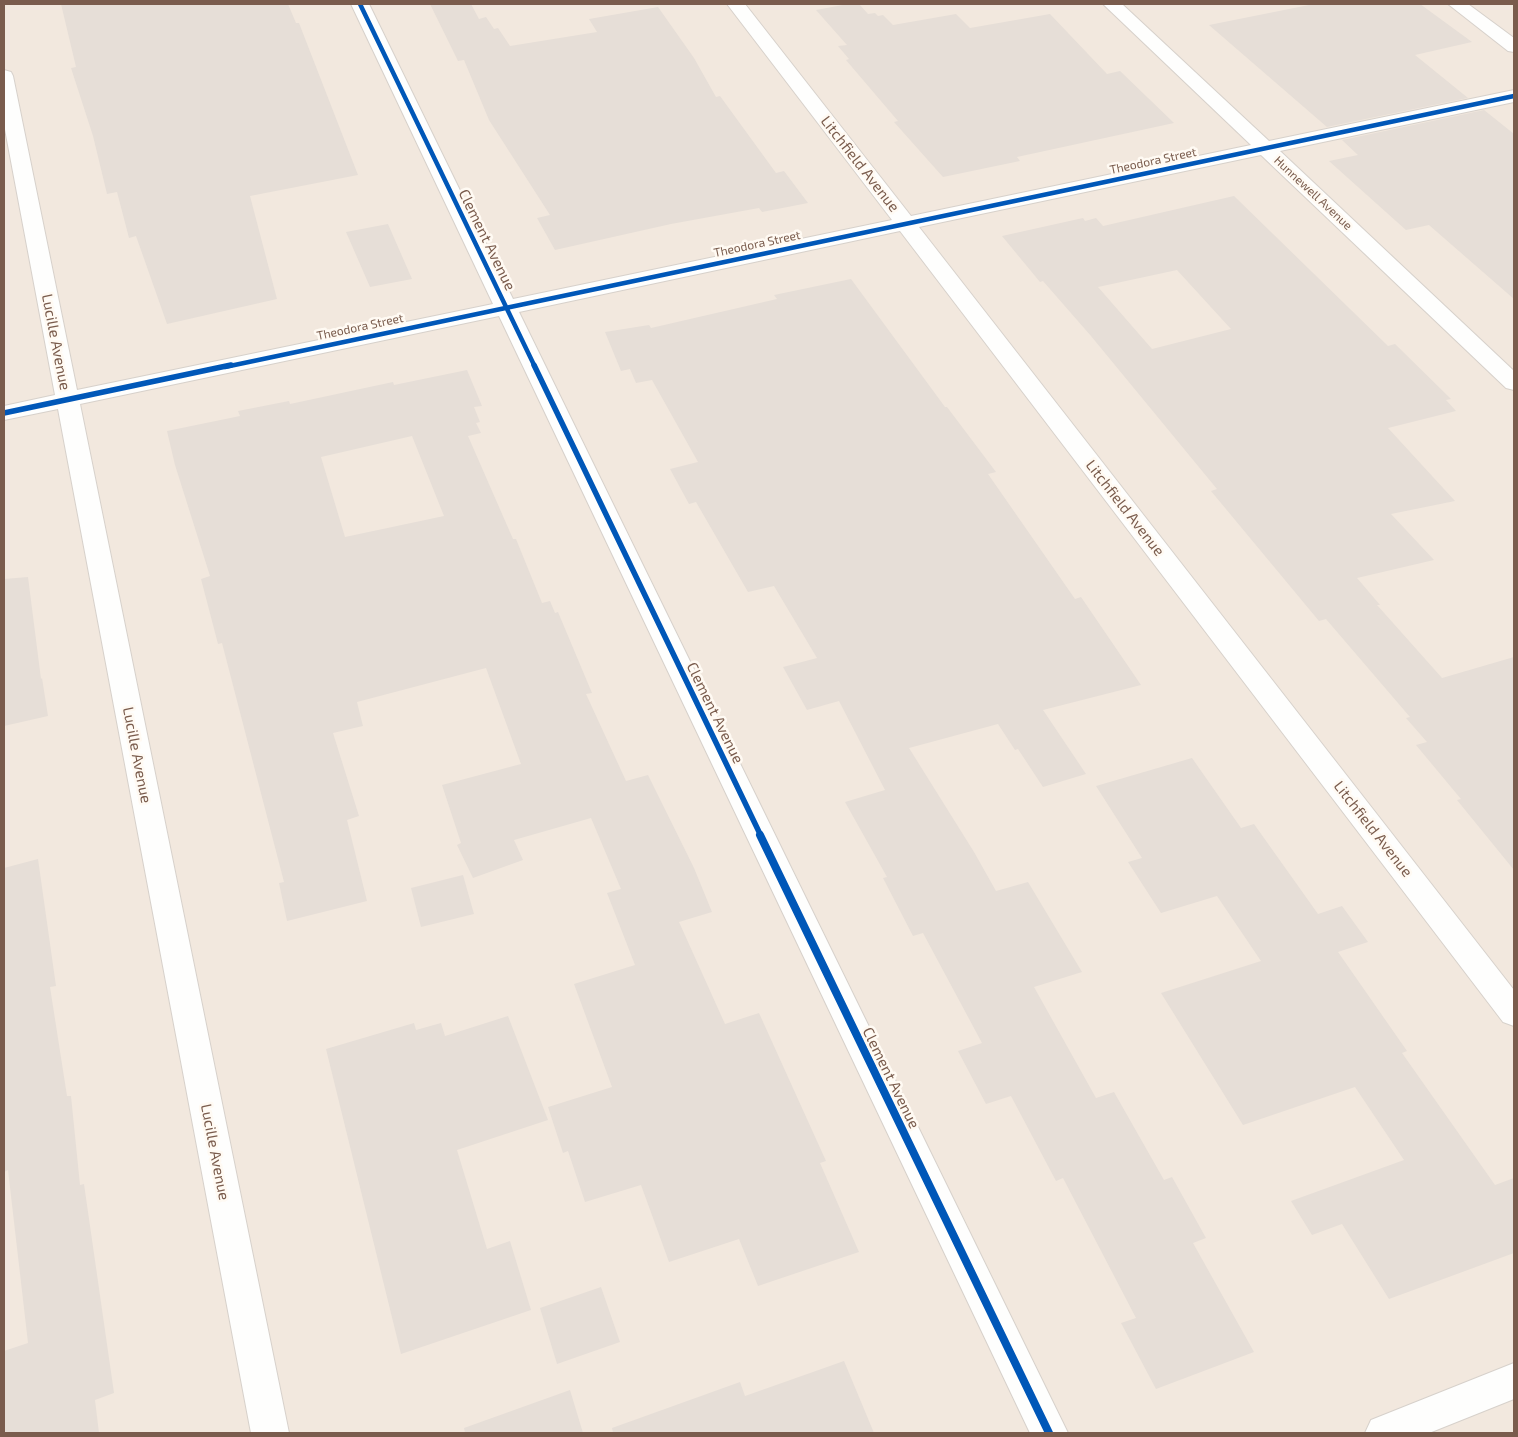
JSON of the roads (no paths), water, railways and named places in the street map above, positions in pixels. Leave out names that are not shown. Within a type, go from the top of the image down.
[{"type":"street","name":"Clement Avenue","points":[[360,4],[1049,1433]]},
{"type":"street","name":"Litchfield Avenue","points":[[736,4],[1514,1013]]},
{"type":"street","name":"Hunnewell Avenue","points":[[1112,4],[1514,383]]},
{"type":"street","points":[[1457,4],[1506,32],[1514,47]]},
{"type":"street","name":"Lucille Avenue","points":[[4,76],[270,1433]]},
{"type":"street","name":"Theodora Street","points":[[4,413],[1514,96]]},
{"type":"street","points":[[1384,1433],[1514,1381]]}]
